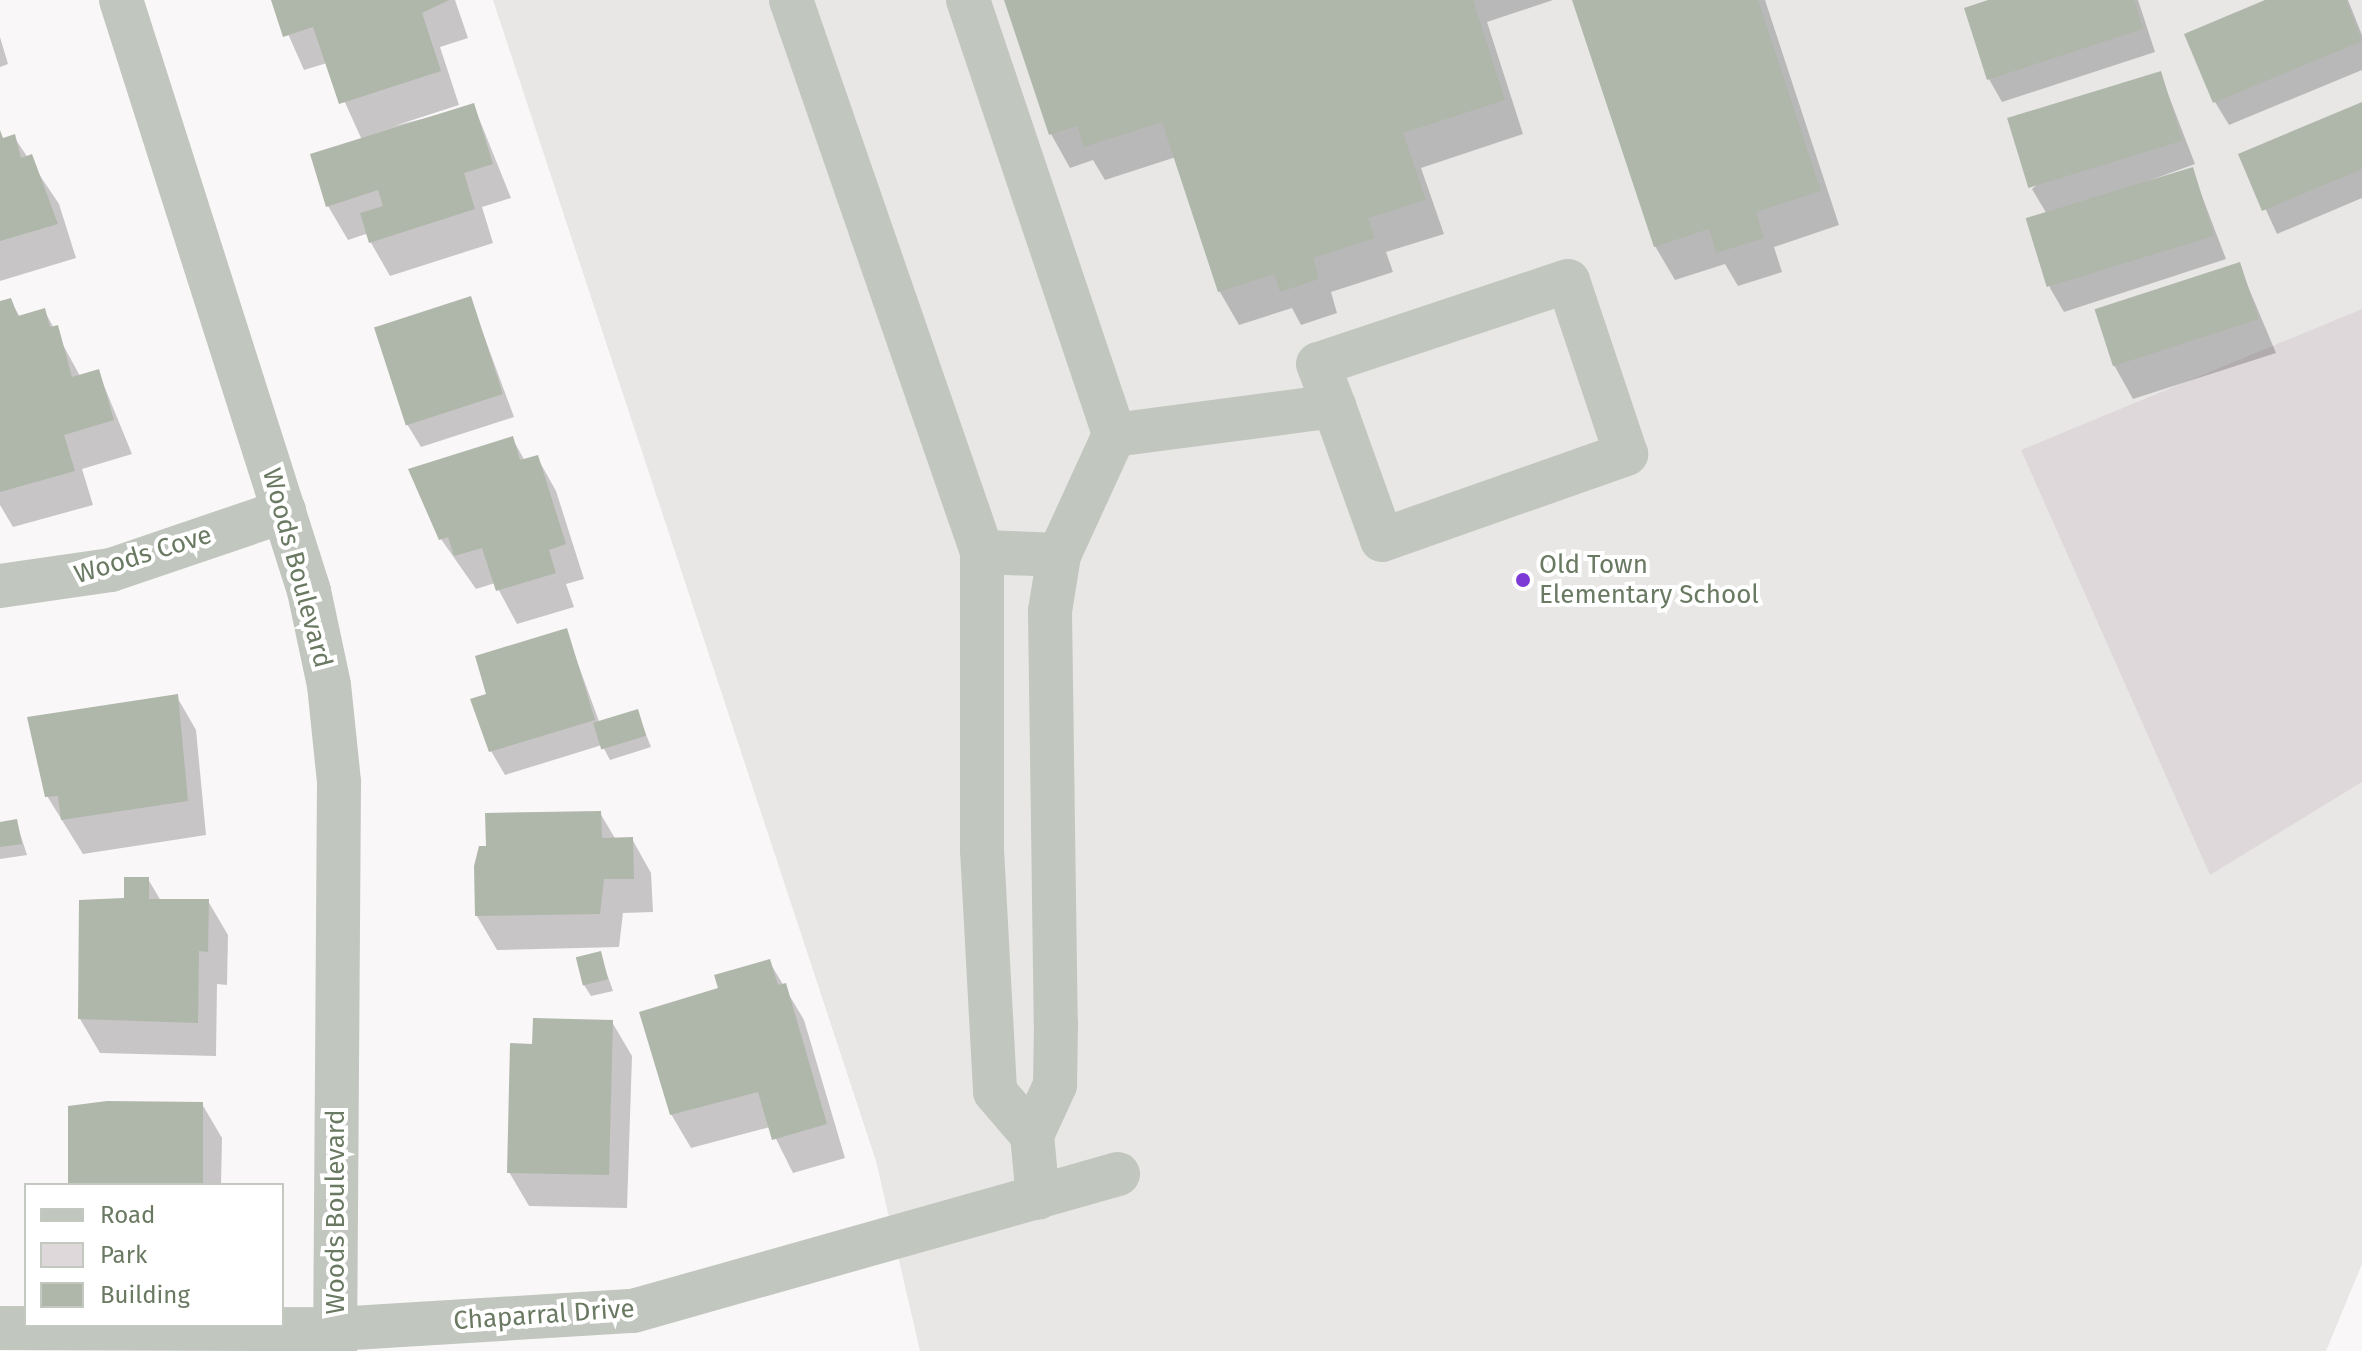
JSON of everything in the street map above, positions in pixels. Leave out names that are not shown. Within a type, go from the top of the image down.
[{"type":"street","name":"Woods Boulevard","points":[[121,0],[284,511],[329,685],[339,782],[336,1340]]},
{"type":"street","points":[[791,0],[982,552],[982,850],[995,1092],[1032,1135]]},
{"type":"street","points":[[968,0],[1114,435],[1059,555],[1046,707],[1055,1085],[1032,1135],[1038,1198]]},
{"type":"street","points":[[1568,281],[1626,454],[1382,540],[1334,406],[1318,364],[1568,281]]},
{"type":"street","points":[[1114,435],[1334,406]]},
{"type":"street","name":"Woods Cove","points":[[0,586],[111,570],[284,511]]},
{"type":"street","points":[[982,552],[1059,555]]},
{"type":"street","name":"Chaparral Drive","points":[[0,1328],[336,1340],[633,1311],[1118,1174]]},
{"type":"shaded area","name":"Old Town Elementary School","points":[[493,0],[2362,0],[2362,1264],[2326,1351],[920,1351],[876,1161]]},
{"type":"green space","points":[[2362,309],[2362,782],[2210,875],[2021,450]]},
{"type":"building","points":[[271,0],[449,0],[422,13],[441,71],[339,104],[313,27],[283,37]]},
{"type":"building","points":[[1004,0],[1473,0],[1505,100],[1403,133],[1426,200],[1368,218],[1375,238],[1313,258],[1319,279],[1280,292],[1274,274],[1218,292],[1162,122],[1084,147],[1077,126],[1049,135]]},
{"type":"building","points":[[1572,0],[1758,0],[1821,191],[1756,212],[1764,238],[1716,253],[1709,229],[1654,247]]},
{"type":"building","points":[[1988,0],[2134,0],[2143,29],[1987,80],[1964,8]]},
{"type":"building","points":[[2265,0],[2346,0],[2362,41],[2213,103],[2184,34]]},
{"type":"building","points":[[2161,71],[2182,141],[2028,188],[2007,118]]},
{"type":"building","points":[[2362,102],[2362,169],[2262,211],[2238,154]]},
{"type":"building","points":[[474,103],[493,164],[464,173],[475,209],[369,243],[360,213],[383,206],[378,190],[326,207],[310,154]]},
{"type":"building","points":[[0,130],[3,138],[15,134],[21,158],[32,154],[58,224],[0,241]]},
{"type":"building","points":[[2193,167],[2214,236],[2047,287],[2026,218]]},
{"type":"building","points":[[2240,262],[2259,319],[2113,366],[2094,309]]},
{"type":"building","points":[[471,296],[503,394],[406,425],[374,328]]},
{"type":"building","points":[[11,298],[18,316],[45,308],[50,327],[58,325],[72,377],[99,369],[114,420],[64,435],[75,471],[0,492],[0,301]]},
{"type":"building","points":[[513,436],[520,460],[538,455],[566,544],[549,550],[556,573],[496,591],[482,548],[454,556],[448,537],[439,540],[408,469]]},
{"type":"building","points":[[567,628],[595,720],[489,752],[470,699],[486,694],[475,656]]},
{"type":"building","points":[[178,694],[188,801],[61,820],[58,796],[45,797],[27,717]]},
{"type":"building","points":[[638,709],[646,736],[601,750],[593,723]]},
{"type":"building","points":[[601,811],[602,838],[633,837],[634,879],[604,879],[600,914],[475,916],[474,866],[479,846],[486,846],[485,813]]},
{"type":"building","points":[[17,819],[22,844],[0,847],[0,822]]},
{"type":"building","points":[[124,877],[149,877],[149,899],[209,899],[208,952],[199,951],[198,1023],[78,1019],[79,900],[124,898]]},
{"type":"building","points":[[601,951],[608,979],[583,985],[576,957]]},
{"type":"building","points":[[770,959],[778,985],[786,983],[827,1124],[772,1140],[758,1092],[670,1115],[639,1012],[718,988],[714,975]]},
{"type":"building","points":[[533,1018],[613,1020],[609,1175],[507,1173],[510,1043],[532,1044]]},
{"type":"building","points":[[107,1101],[203,1102],[203,1183],[68,1183],[68,1106]]},
{"type":"place","name":"Old Town Elementary School","points":[[1523,580]]}]
